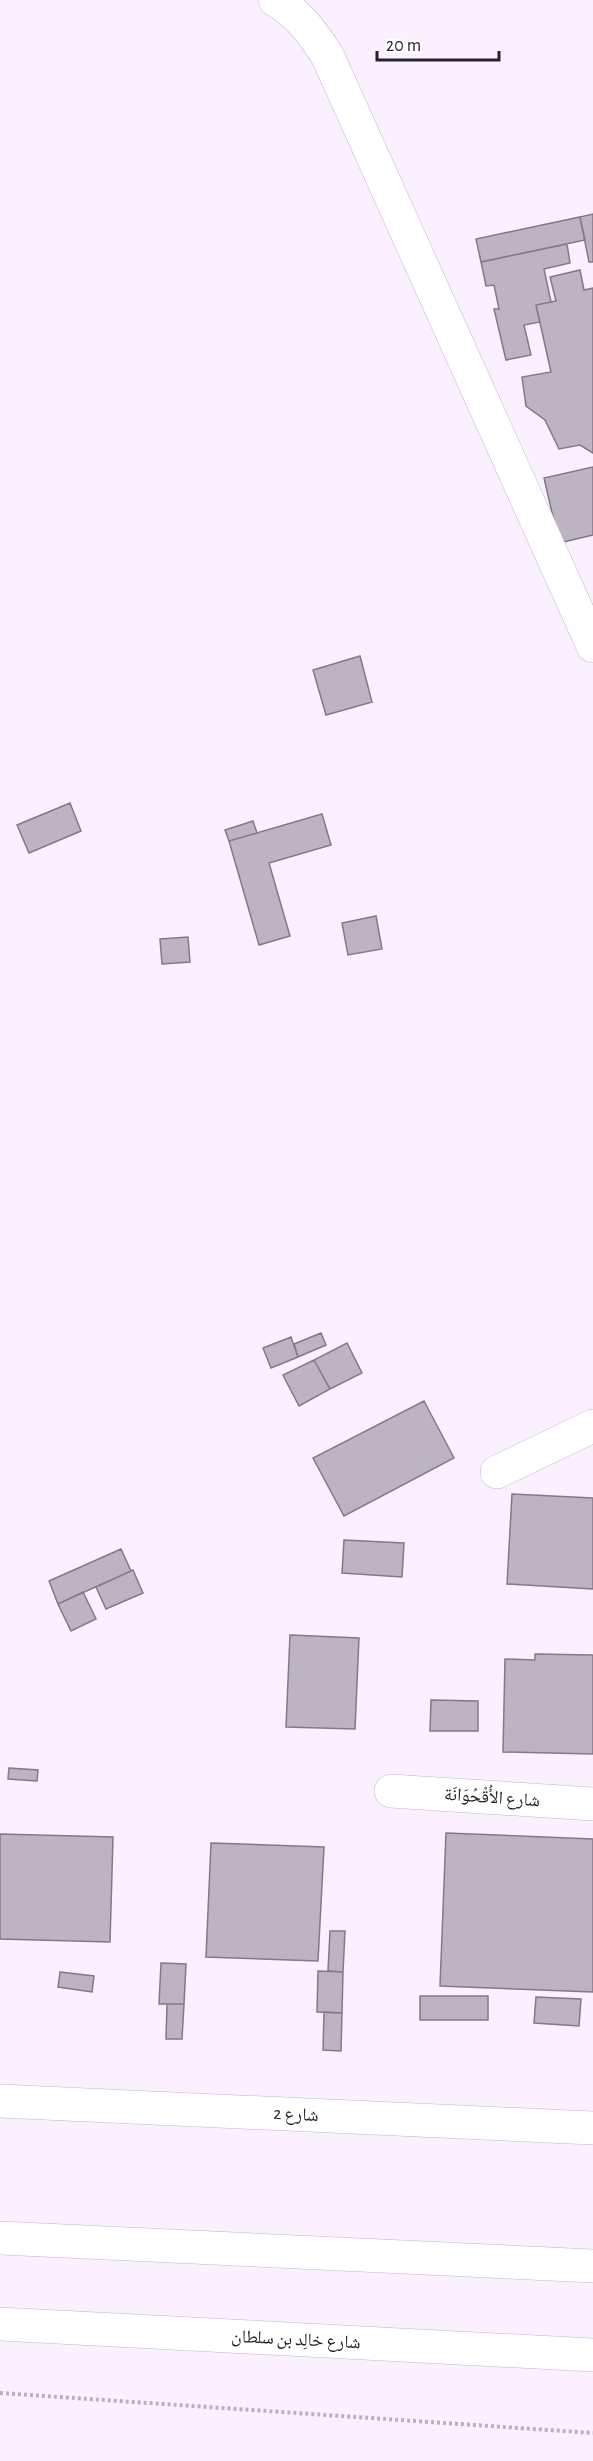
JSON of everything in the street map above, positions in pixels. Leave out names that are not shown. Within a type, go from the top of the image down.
[{"type":"main road","points":[[275,0],[300,19],[316,37],[328,57],[593,646]]},
{"type":"main road","points":[[497,1472],[593,1426]]},
{"type":"main road","name":"شارع الأُقْحُوَانَة","points":[[391,1791],[593,1804]]},
{"type":"main road","name":"شارع 2","points":[[0,2101],[593,2128]]},
{"type":"main road","points":[[0,2238],[593,2266]]},
{"type":"main road","name":"شارع خالِد بن سلطان","points":[[0,2324],[593,2355]]},
{"type":"path","points":[[0,2393],[593,2433]]},
{"type":"building","points":[[593,214],[593,262],[589,262],[580,217]]},
{"type":"building","points":[[580,217],[585,240],[481,262],[476,239]]},
{"type":"building","points":[[567,244],[570,263],[544,269],[551,302],[536,305],[540,322],[524,325],[531,355],[506,360],[494,309],[499,309],[494,285],[486,286],[481,262]]},
{"type":"building","points":[[580,270],[584,290],[593,288],[593,453],[580,445],[559,449],[545,420],[526,406],[522,377],[551,372],[536,305],[556,301],[550,277]]},
{"type":"building","points":[[593,467],[593,535],[559,543],[544,478]]},
{"type":"building","points":[[360,656],[372,702],[326,715],[313,670]]},
{"type":"building","points":[[70,803],[81,831],[29,853],[17,825]]},
{"type":"building","points":[[322,814],[331,845],[269,863],[290,936],[259,945],[229,841]]},
{"type":"building","points":[[253,821],[257,833],[229,841],[225,830]]},
{"type":"building","points":[[376,916],[382,949],[348,955],[342,923]]},
{"type":"building","points":[[188,937],[190,962],[162,964],[160,939]]},
{"type":"building","points":[[321,1333],[326,1345],[298,1357],[294,1344]]},
{"type":"building","points":[[291,1337],[298,1357],[271,1368],[263,1348]]},
{"type":"building","points":[[347,1343],[362,1373],[330,1389],[314,1360]]},
{"type":"building","points":[[314,1360],[330,1389],[299,1406],[283,1375]]},
{"type":"building","points":[[424,1401],[454,1458],[344,1516],[313,1458]]},
{"type":"building","points":[[512,1494],[593,1498],[593,1589],[507,1584]]},
{"type":"building","points":[[344,1540],[404,1543],[402,1577],[342,1573]]},
{"type":"building","points":[[121,1549],[131,1571],[58,1604],[49,1581]]},
{"type":"building","points":[[133,1570],[143,1593],[106,1609],[96,1587]]},
{"type":"building","points":[[83,1592],[96,1619],[71,1631],[58,1604]]},
{"type":"building","points":[[290,1635],[359,1638],[355,1729],[286,1727]]},
{"type":"building","points":[[535,1654],[593,1655],[593,1754],[503,1752],[505,1659],[535,1660]]},
{"type":"building","points":[[431,1700],[478,1701],[478,1731],[430,1731]]},
{"type":"building","points":[[9,1768],[38,1770],[37,1781],[8,1779]]},
{"type":"building","points":[[446,1833],[593,1839],[593,1992],[440,1986]]},
{"type":"building","points":[[0,1834],[113,1837],[110,1942],[0,1939]]},
{"type":"building","points":[[211,1843],[324,1847],[318,1961],[206,1957]]},
{"type":"building","points":[[330,1931],[345,1931],[343,1972],[328,1971]]},
{"type":"building","points":[[161,1963],[186,1964],[184,2004],[159,2004]]},
{"type":"building","points":[[318,1971],[343,1972],[342,2013],[317,2012]]},
{"type":"building","points":[[60,1972],[94,1976],[92,1992],[58,1987]]},
{"type":"building","points":[[420,1996],[488,1996],[488,2020],[420,2020]]},
{"type":"building","points":[[536,1997],[581,1999],[579,2026],[534,2023]]},
{"type":"building","points":[[167,2004],[184,2004],[182,2039],[166,2039]]},
{"type":"building","points":[[324,2012],[342,2013],[341,2051],[323,2050]]}]
